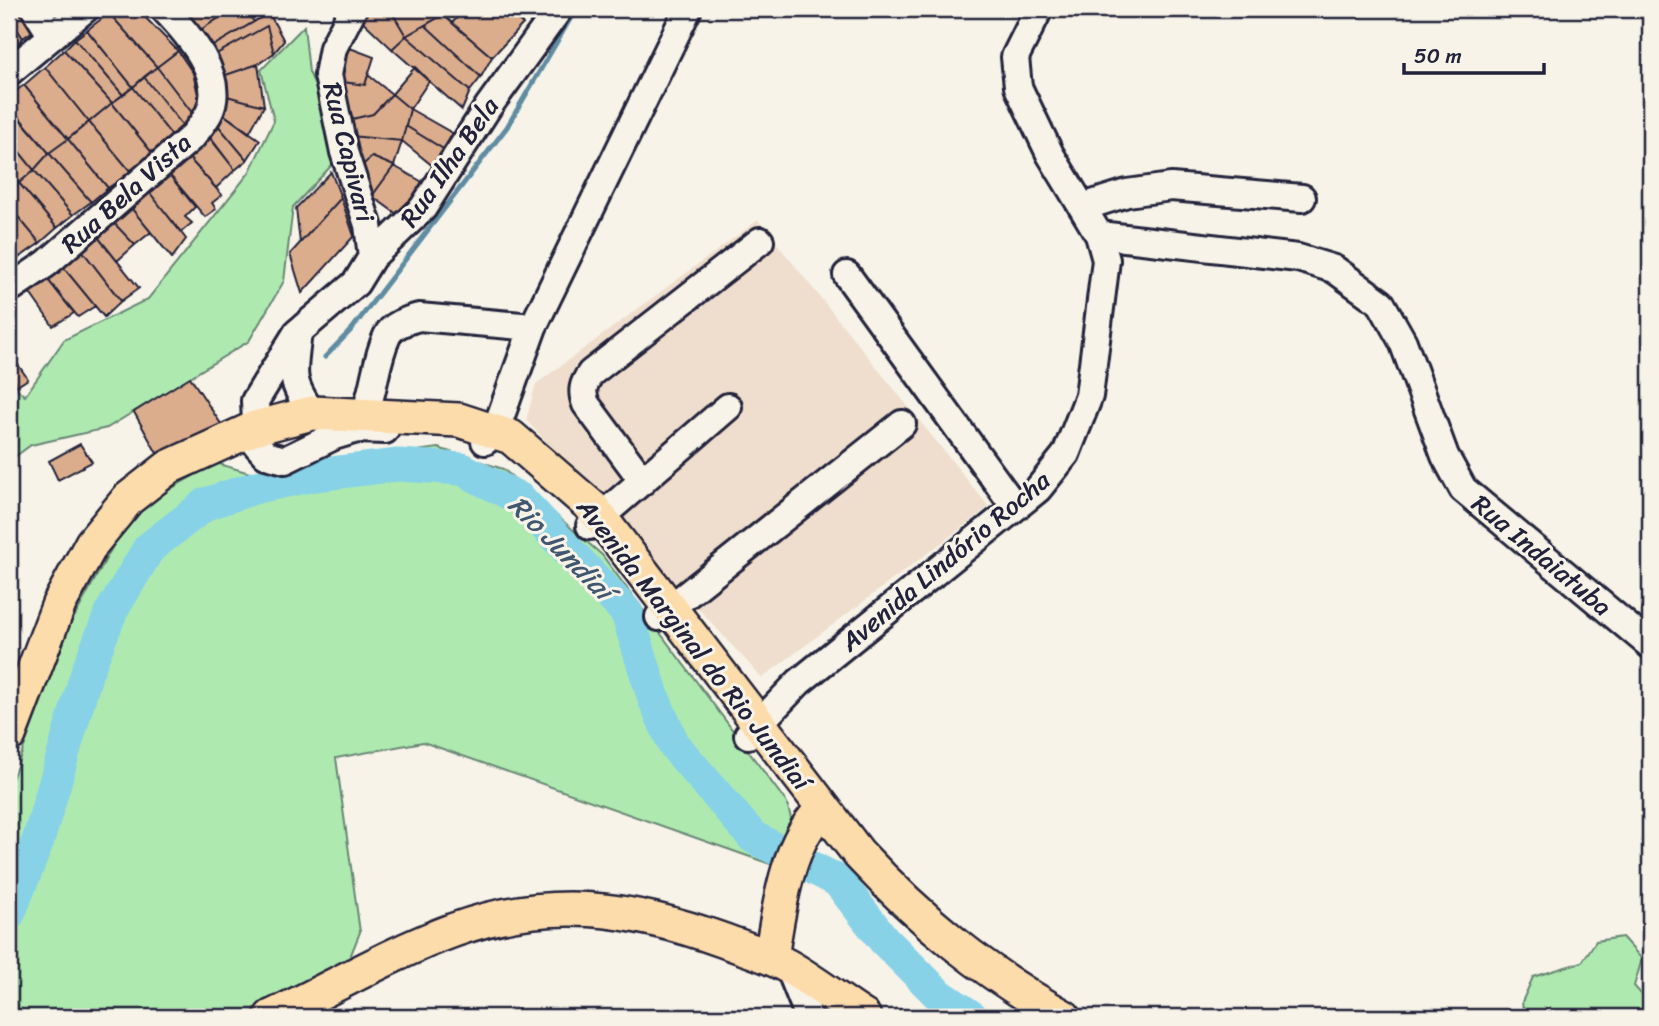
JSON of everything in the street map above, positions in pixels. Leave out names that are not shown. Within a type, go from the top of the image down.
[{"type":"main road","name":"Avenida Marginal do Rio Jundiaí","points":[[9,735],[58,604],[92,543],[128,499],[169,467],[256,412],[304,401],[362,421],[459,420],[490,436],[511,438],[596,523],[754,730],[813,820],[859,854],[905,904],[1011,987],[1064,1017]]},
{"type":"main road","points":[[780,962],[779,905],[785,880],[813,820]]},
{"type":"main road","points":[[271,1017],[410,947],[457,929],[517,915],[569,907],[629,912],[686,927],[780,962],[864,1017]]},
{"type":"street","points":[[34,9],[52,36]]},
{"type":"street","points":[[9,72],[85,9]]},
{"type":"street","name":"Rua Bela Vista","points":[[9,289],[46,264],[193,136],[210,111],[212,77],[183,30],[164,9]]},
{"type":"street","name":"Rua Capivari","points":[[353,9],[333,48],[328,75],[344,152],[368,225],[372,257]]},
{"type":"street","name":"Rua Ilha Bela","points":[[256,412],[298,333],[356,283],[372,257],[423,208],[488,107],[559,9]]},
{"type":"street","points":[[490,436],[533,327],[688,9]]},
{"type":"street","name":"Avenida Lindório Rocha","points":[[754,730],[799,682],[1038,489],[1066,454],[1090,396],[1106,260],[1099,235],[1049,154],[1018,87],[1014,57],[1022,36],[1039,9]]},
{"type":"street","points":[[1083,206],[1127,193],[1171,187],[1302,198]]},
{"type":"street","name":"Rua Indaiatuba","points":[[1099,235],[1298,258],[1334,269],[1381,303],[1403,342],[1445,456],[1463,489],[1650,645]]},
{"type":"street","points":[[643,481],[586,404],[582,394],[584,383],[591,373],[760,241]]},
{"type":"street","points":[[847,275],[1015,508]]},
{"type":"street","points":[[256,412],[257,445],[266,455],[285,460],[362,421],[387,334],[402,322],[419,317],[533,327]]},
{"type":"street","points":[[298,333],[293,367],[304,401]]},
{"type":"street","points":[[596,523],[728,407]]},
{"type":"street","points":[[664,613],[902,424]]},
{"type":"street","points":[[780,962],[809,1017]]},
{"type":"shaded area","points":[[758,220],[989,507],[762,678],[526,420],[536,384]]},
{"type":"green space","points":[[304,26],[309,72],[344,152],[293,207],[284,281],[249,341],[107,428],[31,445],[9,461],[9,382],[25,396],[64,340],[148,299],[249,173],[274,121],[261,70]]},
{"type":"green space","points":[[438,448],[503,469],[602,555],[787,803],[792,822],[773,865],[423,742],[336,758],[360,932],[326,1017],[9,1017],[9,787],[70,625],[132,511],[216,463],[253,474]]},
{"type":"green space","points":[[1622,937],[1642,959],[1634,986],[1650,1004],[1650,1017],[1524,1017],[1522,1002],[1533,977],[1582,962],[1596,941]]},
{"type":"building","points":[[9,9],[30,9],[41,25],[23,38],[9,17]]},
{"type":"building","points":[[113,9],[137,9],[178,51],[157,67],[109,13]]},
{"type":"building","points":[[187,9],[230,11],[194,34],[178,16]]},
{"type":"building","points":[[233,9],[245,9],[254,22],[206,50],[194,34]]},
{"type":"building","points":[[358,9],[390,9],[406,36],[392,49],[356,15]]},
{"type":"building","points":[[390,9],[437,9],[443,15],[406,36]]},
{"type":"building","points":[[465,9],[504,9],[523,24],[492,57],[452,23]]},
{"type":"building","points":[[109,13],[157,67],[133,87],[87,30]]},
{"type":"building","points":[[269,13],[284,41],[274,53],[267,26],[211,57],[206,50]]},
{"type":"building","points":[[443,15],[492,57],[481,77],[425,25]]},
{"type":"building","points":[[9,17],[23,38],[9,52]]},
{"type":"building","points":[[425,25],[481,77],[470,91],[406,36]]},
{"type":"building","points":[[267,26],[274,53],[258,64],[220,77],[211,57]]},
{"type":"building","points":[[87,30],[133,87],[123,95],[75,39]]},
{"type":"building","points":[[406,36],[470,91],[462,110],[392,49]]},
{"type":"building","points":[[75,39],[123,95],[112,103],[64,50]]},
{"type":"building","points":[[342,45],[374,57],[365,85],[336,81]]},
{"type":"building","points":[[64,50],[112,103],[89,122],[45,67]]},
{"type":"building","points":[[178,51],[193,73],[199,99],[193,114],[157,67]]},
{"type":"building","points":[[258,64],[264,106],[223,95],[220,77]]},
{"type":"building","points":[[45,67],[89,122],[68,139],[24,85]]},
{"type":"building","points":[[157,67],[193,114],[183,126],[144,77]]},
{"type":"building","points":[[415,67],[429,81],[410,109],[392,94]]},
{"type":"building","points":[[368,75],[392,94],[373,114],[348,120],[342,82],[365,85]]},
{"type":"building","points":[[144,77],[183,126],[172,136],[133,87]]},
{"type":"building","points":[[24,85],[68,139],[49,153],[9,105],[9,96]]},
{"type":"building","points":[[133,87],[172,136],[153,154],[112,103]]},
{"type":"building","points":[[392,94],[410,109],[402,141],[351,136],[348,120],[373,114]]},
{"type":"building","points":[[223,95],[264,106],[249,133],[219,111]]},
{"type":"building","points":[[112,103],[153,154],[131,172],[89,122]]},
{"type":"building","points":[[410,109],[452,133],[445,150],[406,126]]},
{"type":"building","points":[[219,111],[260,140],[247,160],[217,124]]},
{"type":"building","points":[[21,120],[49,153],[34,170],[9,139],[9,131]]},
{"type":"building","points":[[89,122],[131,172],[108,188],[68,139]]},
{"type":"building","points":[[217,124],[247,160],[235,170],[207,133]]},
{"type":"building","points":[[406,126],[445,150],[434,167],[402,141]]},
{"type":"building","points":[[351,136],[402,141],[394,166],[372,157],[359,168]]},
{"type":"building","points":[[209,137],[235,170],[216,188],[187,156]]},
{"type":"building","points":[[9,139],[34,170],[19,183],[9,172]]},
{"type":"building","points":[[68,139],[108,188],[91,202],[49,153]]},
{"type":"building","points":[[49,153],[91,202],[73,215],[34,170]]},
{"type":"building","points":[[187,156],[222,195],[212,203],[216,209],[205,217],[167,172]]},
{"type":"building","points":[[372,157],[394,166],[372,196],[359,168]]},
{"type":"building","points":[[394,166],[426,184],[401,217],[372,196]]},
{"type":"building","points":[[34,170],[73,215],[57,228],[19,183]]},
{"type":"building","points":[[167,172],[195,207],[185,217],[192,223],[181,232],[146,188]]},
{"type":"building","points":[[331,172],[341,198],[300,243],[296,208]]},
{"type":"building","points":[[19,183],[57,228],[40,243],[9,206],[9,191]]},
{"type":"building","points":[[146,188],[186,239],[172,258],[127,203]]},
{"type":"building","points":[[341,198],[354,236],[302,293],[290,254]]},
{"type":"building","points":[[127,203],[151,232],[135,245],[109,218]]},
{"type":"building","points":[[9,206],[40,243],[20,257],[9,242]]},
{"type":"building","points":[[109,218],[135,245],[117,261],[94,232]]},
{"type":"building","points":[[94,232],[139,288],[121,301],[78,245]]},
{"type":"building","points":[[9,242],[20,257],[9,265]]},
{"type":"building","points":[[78,245],[121,301],[104,317],[59,262]]},
{"type":"building","points":[[59,262],[95,306],[78,317],[44,275]]},
{"type":"building","points":[[44,275],[74,313],[53,326],[27,289]]},
{"type":"building","points":[[9,352],[28,379],[17,386],[9,371]]},
{"type":"building","points":[[190,377],[221,424],[159,457],[134,412]]},
{"type":"building","points":[[80,444],[92,462],[58,480],[49,461]]},
{"type":"waterway","points":[[325,357],[352,329],[507,127],[576,9]]},
{"type":"waterway","name":"Rio Jundiaí","points":[[9,914],[38,841],[87,672],[111,612],[149,548],[206,504],[257,487],[315,475],[398,465],[462,469],[520,499],[627,613],[654,699],[674,745],[753,837],[838,881],[884,940],[938,994],[972,1017]]},
{"type":"waterway","points":[[206,504],[221,484]]}]
